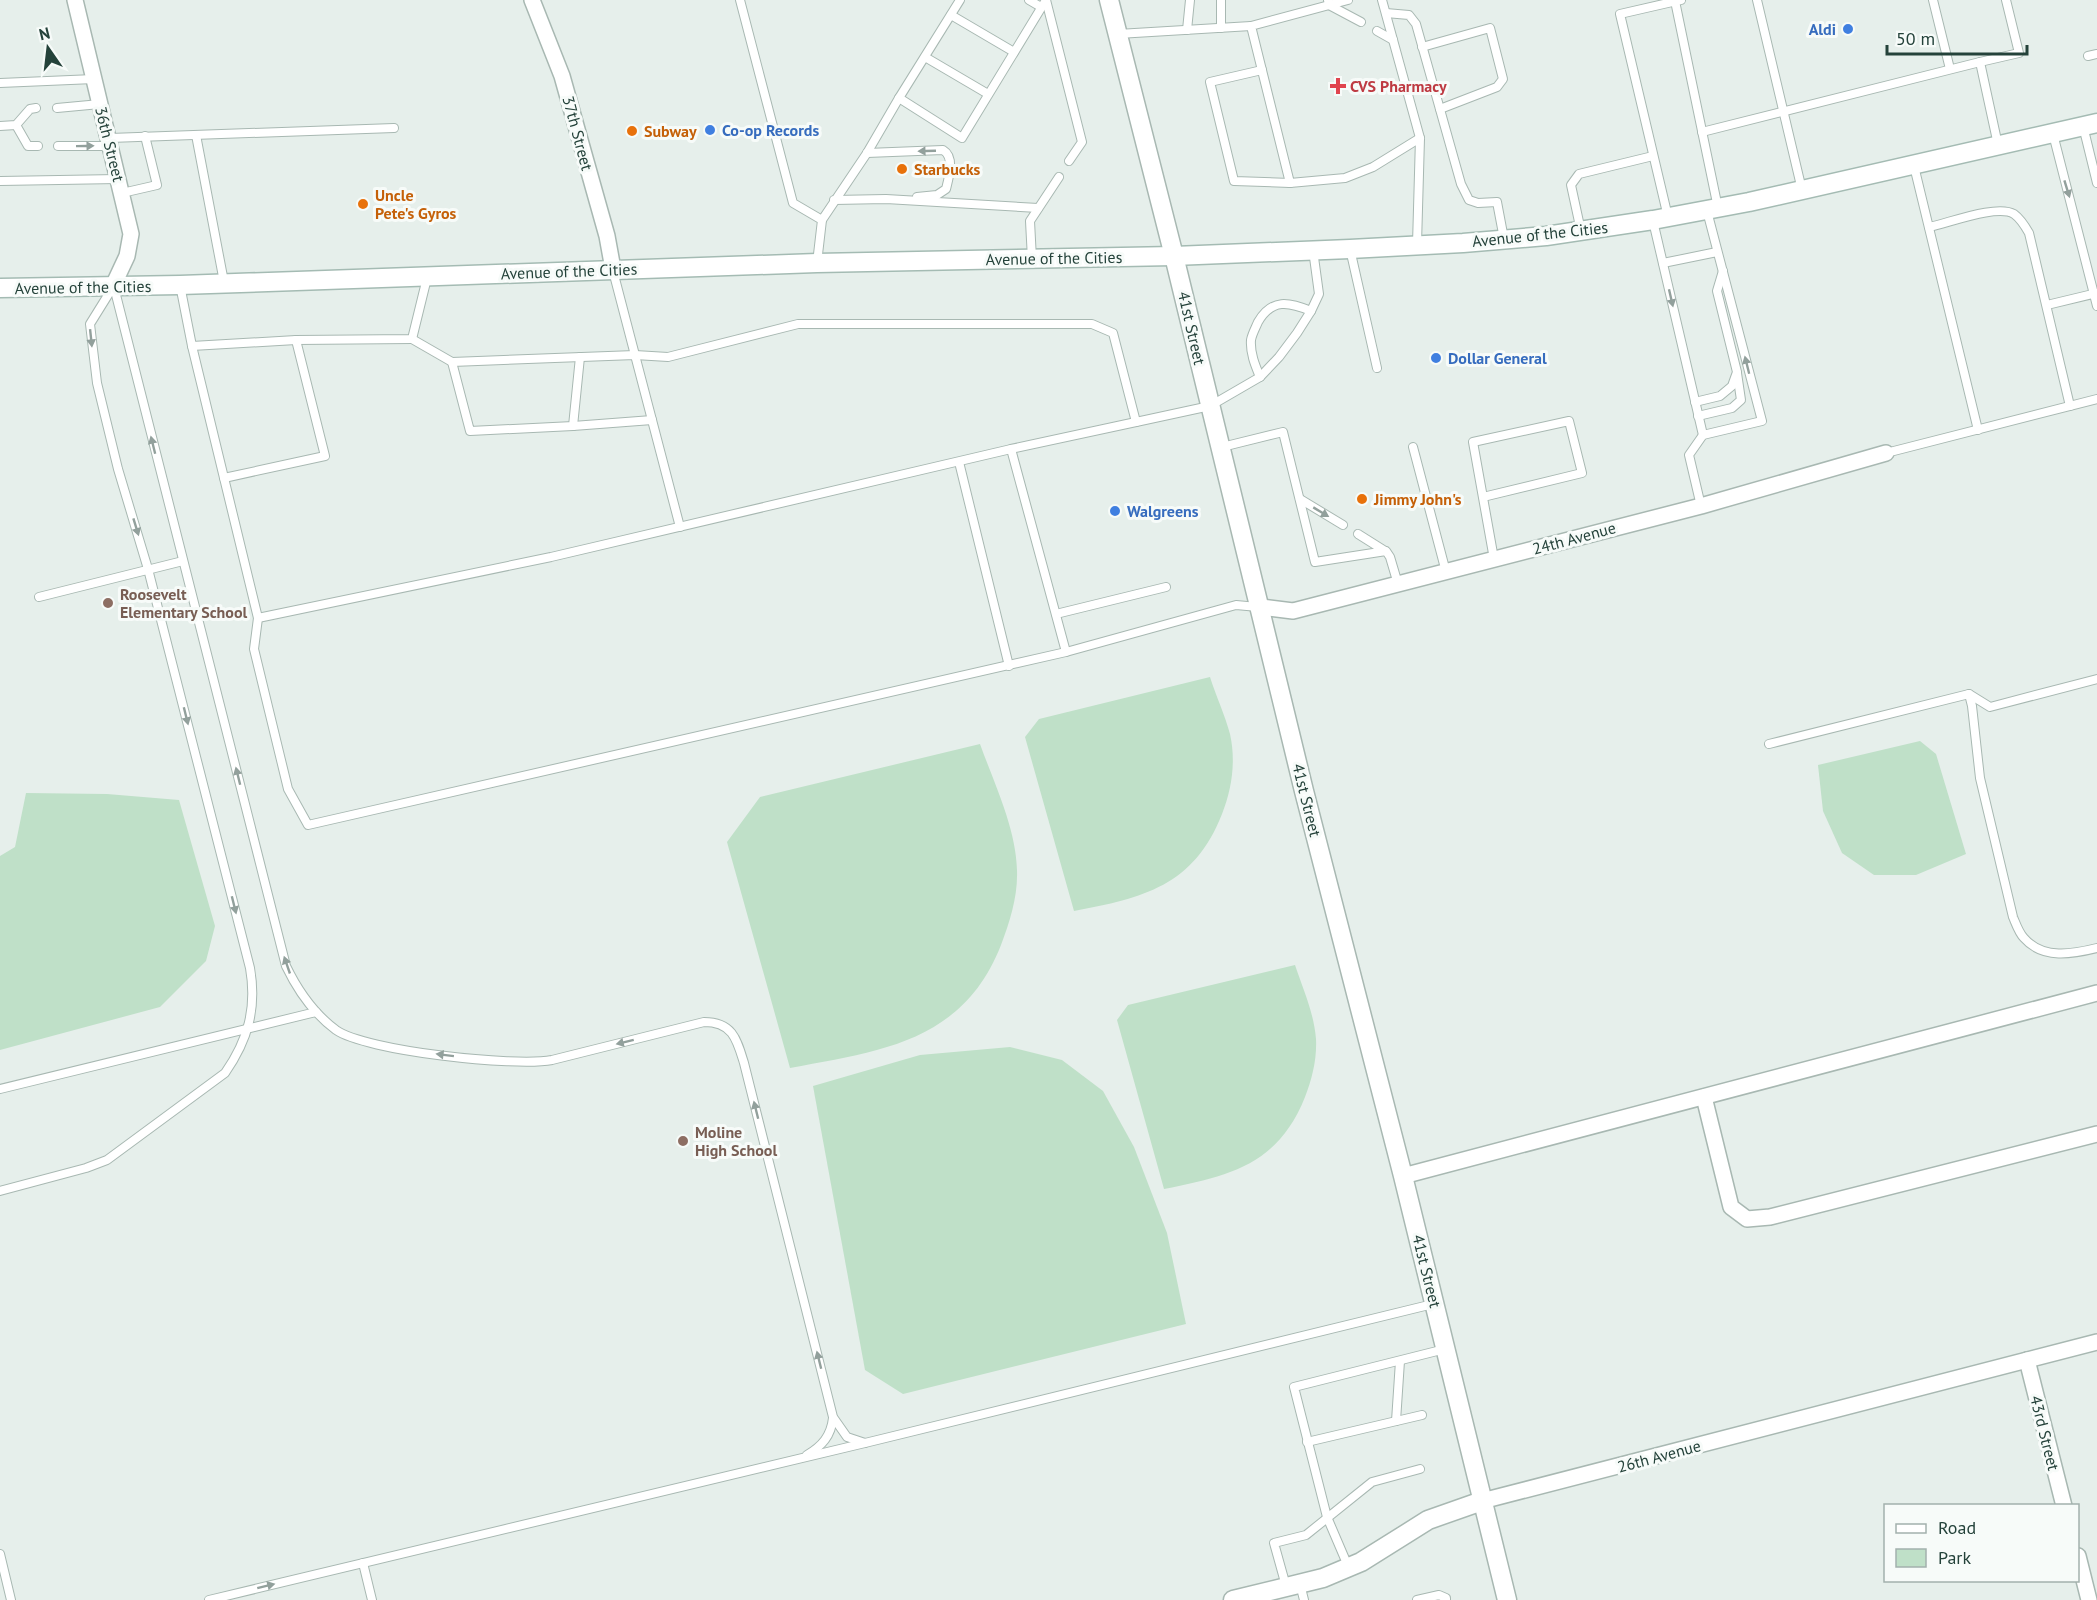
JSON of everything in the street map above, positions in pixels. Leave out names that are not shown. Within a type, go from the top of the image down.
[{"type":"main road","name":"41st Street","points":[[1109,0],[1507,1600]]},
{"type":"main road","name":"Avenue of the Cities","points":[[0,288],[224,284],[817,263],[1174,256],[1417,246],[1581,231],[1660,219],[1802,190],[2090,124]]},
{"type":"main road","name":"26th Avenue","points":[[1242,1599],[1296,1590],[1349,1567],[1428,1520],[1482,1501]]},
{"type":"street","name":"36th Street","points":[[75,0],[111,142],[131,234],[127,256],[113,286]]},
{"type":"street","name":"37th Street","points":[[532,0],[562,76],[607,236],[613,269]]},
{"type":"street","name":"24th Avenue","points":[[1261,607],[1293,611],[1701,506],[1886,453]]},
{"type":"street","points":[[1403,1176],[2097,993]]},
{"type":"street","points":[[1704,1097],[1731,1207],[1747,1219],[1770,1217],[2097,1134]]},
{"type":"street","name":"26th Avenue","points":[[1482,1501],[2097,1342]]},
{"type":"street","name":"43rd Street","points":[[2027,1360],[2063,1504]]},
{"type":"street","points":[[2079,1559],[2091,1593]]},
{"type":"lane","points":[[740,0],[793,203],[822,220]]},
{"type":"lane","points":[[817,263],[822,220],[867,153],[960,0]]},
{"type":"lane","points":[[1029,0],[1044,2]]},
{"type":"lane","points":[[1187,30],[1190,0]]},
{"type":"lane","points":[[1221,0],[1221,28]]},
{"type":"lane","points":[[1118,34],[1251,26],[1328,3],[1348,0]]},
{"type":"lane","points":[[1382,0],[1420,138],[1417,246]]},
{"type":"lane","points":[[1757,0],[1802,190]]},
{"type":"lane","points":[[1933,0],[1950,69]]},
{"type":"lane","points":[[1702,132],[2019,53],[2006,0]]},
{"type":"lane","points":[[1701,506],[1689,455],[1703,435],[1762,421],[1718,252],[1702,132],[1678,1],[1620,14],[1653,156],[1663,263],[1703,435]]},
{"type":"lane","points":[[899,98],[962,138],[1044,2]]},
{"type":"lane","points":[[1044,2],[1082,142],[1069,162]]},
{"type":"lane","points":[[1328,3],[1361,22]]},
{"type":"lane","points":[[1386,13],[1409,15],[1416,24],[1461,184],[1469,200],[1478,203],[1497,202],[1504,239]]},
{"type":"lane","points":[[951,15],[1014,52]]},
{"type":"lane","points":[[1251,26],[1290,183]]},
{"type":"lane","points":[[1422,47],[1490,28],[1503,80],[1497,87],[1440,109]]},
{"type":"lane","points":[[1377,31],[1393,40]]},
{"type":"lane","points":[[925,57],[988,94]]},
{"type":"lane","points":[[1980,62],[1998,145]]},
{"type":"lane","points":[[1262,70],[1210,82],[1234,181],[1290,183],[1345,178],[1373,166],[1420,138]]},
{"type":"lane","points":[[0,83],[95,80]]},
{"type":"lane","points":[[57,108],[101,104]]},
{"type":"lane","points":[[0,126],[16,125],[30,109],[36,108]]},
{"type":"lane","points":[[2090,124],[2097,183]]},
{"type":"lane","points":[[16,125],[28,146],[38,146]]},
{"type":"lane","points":[[58,146],[111,142],[146,136],[394,128]]},
{"type":"lane","points":[[2052,133],[2097,306]]},
{"type":"lane","points":[[195,135],[224,284]]},
{"type":"lane","points":[[0,182],[157,185],[146,136]]},
{"type":"lane","points":[[867,153],[943,150],[950,157],[946,189],[937,195],[886,200]]},
{"type":"lane","points":[[1581,231],[1571,185],[1579,174],[1653,156]]},
{"type":"lane","points":[[1914,164],[1978,430]]},
{"type":"lane","points":[[1032,259],[1030,221],[1059,177]]},
{"type":"lane","points":[[834,200],[886,200],[1038,208]]},
{"type":"lane","points":[[1929,228],[1998,210],[2013,214],[2022,221],[2029,233],[2070,406]]},
{"type":"lane","points":[[1350,249],[1377,368]]},
{"type":"lane","points":[[258,618],[453,579],[1011,449],[1210,406],[1260,377],[1278,357],[1311,311],[1318,294],[1313,250]]},
{"type":"lane","points":[[1663,263],[1718,252]]},
{"type":"lane","points":[[613,269],[680,527]]},
{"type":"lane","points":[[1698,416],[1732,408],[1741,400],[1737,372],[1717,291],[1723,270]]},
{"type":"lane","points":[[412,339],[428,275]]},
{"type":"lane","points":[[180,285],[192,346],[258,618],[254,649],[288,789],[308,825],[1009,666],[1236,605],[1261,607]]},
{"type":"lane","points":[[113,286],[286,966],[295,985],[316,1012],[338,1031],[381,1046],[503,1062],[540,1062],[704,1022],[722,1024],[736,1039],[744,1063],[833,1417],[847,1437],[866,1443]]},
{"type":"lane","points":[[0,1191],[86,1168],[107,1160],[225,1073],[236,1058],[254,1003],[250,968],[148,569],[118,470],[97,382],[90,324],[113,286]]},
{"type":"lane","points":[[2047,305],[2095,294]]},
{"type":"lane","points":[[1260,377],[1253,357],[1251,338],[1270,307],[1282,303],[1295,304],[1311,311]]},
{"type":"lane","points":[[192,346],[296,340],[412,339],[452,362],[635,355],[668,357],[798,324],[1092,324],[1113,333],[1136,422]]},
{"type":"lane","points":[[224,478],[324,456],[296,340]]},
{"type":"lane","points":[[573,426],[579,357]]},
{"type":"lane","points":[[452,362],[470,431],[652,420]]},
{"type":"lane","points":[[1695,402],[1720,396],[1732,386],[1737,372]]},
{"type":"lane","points":[[1886,453],[2097,399]]},
{"type":"lane","points":[[1483,497],[1582,473],[1569,421],[1473,442],[1494,559]]},
{"type":"lane","points":[[1220,447],[1283,432],[1315,562],[1386,551]]},
{"type":"lane","points":[[1413,447],[1446,572]]},
{"type":"lane","points":[[1011,449],[1066,652]]},
{"type":"lane","points":[[959,462],[1009,666]]},
{"type":"lane","points":[[1300,500],[1343,525]]},
{"type":"lane","points":[[1359,534],[1386,551],[1398,584]]},
{"type":"lane","points":[[39,597],[183,561]]},
{"type":"lane","points":[[1056,614],[1166,587]]},
{"type":"lane","points":[[1769,744],[1969,694],[1990,707],[2097,680]]},
{"type":"lane","points":[[1969,694],[1980,778],[2013,917],[2023,938],[2047,953],[2076,953],[2097,948]]},
{"type":"lane","points":[[0,1089],[316,1012]]},
{"type":"lane","points":[[209,1600],[1435,1304]]},
{"type":"lane","points":[[1349,1567],[1327,1517],[1294,1387],[1446,1349]]},
{"type":"lane","points":[[1396,1421],[1400,1361]]},
{"type":"lane","points":[[1307,1442],[1422,1415]]},
{"type":"lane","points":[[800,1459],[826,1440],[833,1417]]},
{"type":"lane","points":[[1296,1590],[1274,1543],[1306,1535],[1372,1482],[1420,1469]]},
{"type":"lane","points":[[0,1554],[11,1600]]},
{"type":"lane","points":[[363,1563],[372,1600]]},
{"type":"lane","points":[[1418,1600],[1439,1595],[1446,1600]]},
{"type":"green space","points":[[1210,677],[1230,734],[1233,765],[1231,785],[1222,814],[1210,838],[1197,858],[1163,885],[1144,894],[1074,911],[1025,737],[1039,719]]},
{"type":"green space","points":[[1920,741],[1936,754],[1966,854],[1916,875],[1874,875],[1842,853],[1823,811],[1818,765]]},
{"type":"green space","points":[[980,744],[1009,822],[1017,870],[1015,899],[1010,918],[1001,945],[985,977],[965,1003],[942,1022],[915,1036],[887,1047],[856,1055],[790,1068],[727,842],[760,797]]},
{"type":"green space","points":[[26,793],[107,794],[179,800],[215,926],[206,961],[160,1007],[0,1050],[0,856],[15,847]]},
{"type":"green space","points":[[1295,965],[1311,1010],[1316,1046],[1310,1083],[1294,1120],[1266,1153],[1249,1164],[1210,1179],[1164,1189],[1117,1020],[1128,1005]]},
{"type":"green space","points":[[1010,1047],[1062,1060],[1103,1091],[1134,1147],[1167,1233],[1186,1324],[903,1394],[865,1370],[813,1086],[920,1055]]},
{"type":"place","name":"Aldi","points":[[1848,29]]},
{"type":"place","name":"CVS Pharmacy","points":[[1338,86]]},
{"type":"place","name":"Co-op Records","points":[[710,130]]},
{"type":"place","name":"Subway","points":[[632,131]]},
{"type":"place","name":"Starbucks","points":[[902,169]]},
{"type":"place","name":"Uncle Pete's Gyros","points":[[363,204]]},
{"type":"place","name":"Dollar General","points":[[1436,358]]},
{"type":"place","name":"Jimmy John's","points":[[1362,499]]},
{"type":"place","name":"Walgreens","points":[[1115,511]]},
{"type":"place","name":"Roosevelt Elementary School","points":[[108,603]]},
{"type":"place","name":"Moline High School","points":[[683,1141]]}]
